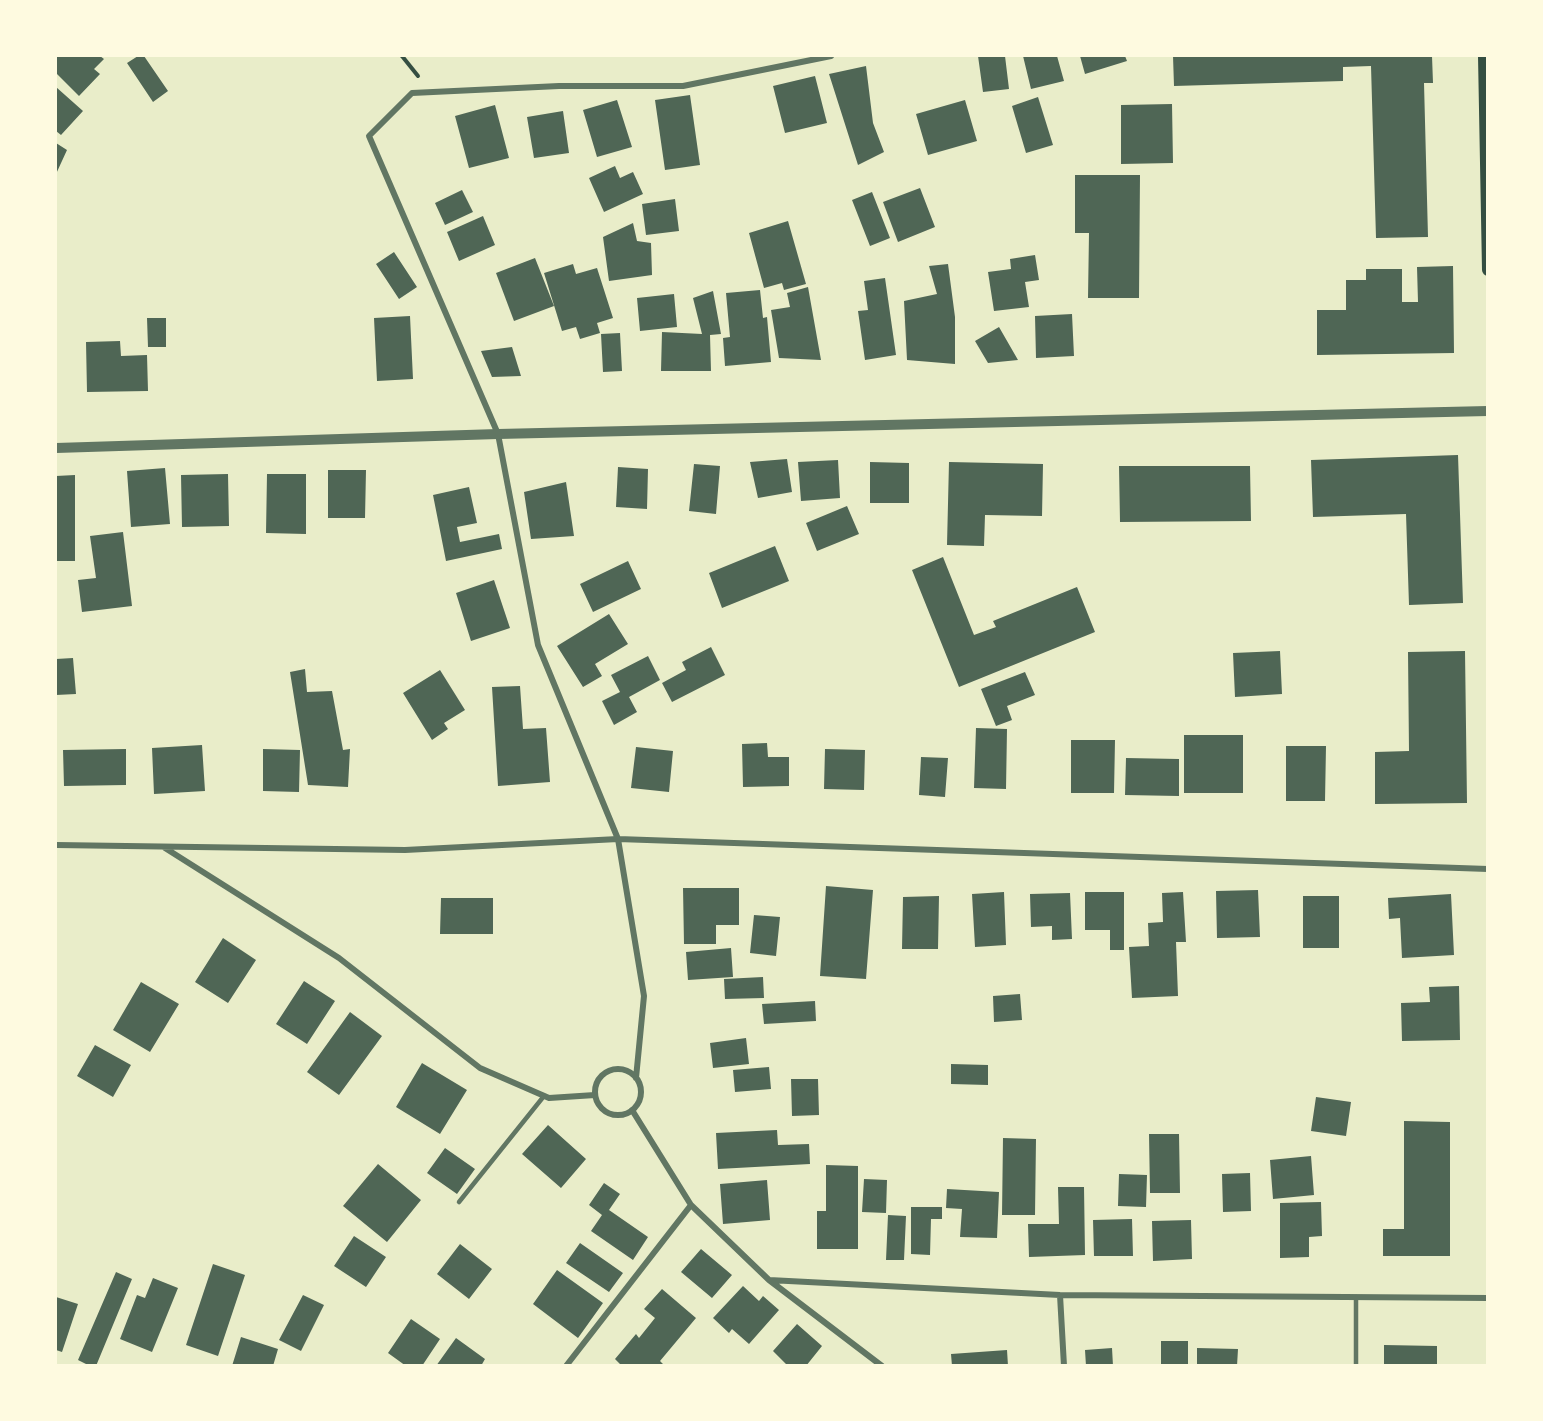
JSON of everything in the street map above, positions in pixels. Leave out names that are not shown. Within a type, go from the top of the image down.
[{"type":"main road","points":[[1484,56],[1488,270]]},
{"type":"street","points":[[636,1078],[624,1070],[610,1071],[598,1080],[595,1095],[598,1102],[609,1113],[624,1114],[632,1110],[640,1099],[641,1092],[636,1078],[644,996],[618,839],[538,645],[498,434],[369,136],[412,93],[559,86],[683,86],[831,56]]},
{"type":"street","points":[[56,448],[498,434],[1488,411]]},
{"type":"street","points":[[56,845],[405,850],[618,839],[1488,868]]},
{"type":"street","points":[[164,848],[339,958],[480,1068],[544,1096],[595,1095]]},
{"type":"street","points":[[632,1110],[691,1205],[769,1280],[882,1365]]},
{"type":"street","points":[[566,1365],[691,1205]]},
{"type":"street","points":[[769,1280],[1060,1295],[1488,1298]]},
{"type":"street","points":[[1060,1295],[1064,1365]]},
{"type":"lane","points":[[459,1202],[544,1096]]},
{"type":"lane","points":[[1356,1297],[1356,1365]]},
{"type":"building","points":[[56,56],[100,56],[104,59],[94,69],[100,74],[79,96],[56,73]]},
{"type":"building","points":[[138,56],[144,56],[168,91],[153,102],[127,63]]},
{"type":"building","points":[[978,56],[1005,56],[1009,89],[983,92]]},
{"type":"building","points":[[1023,56],[1057,56],[1064,81],[1031,89]]},
{"type":"building","points":[[1080,56],[1125,56],[1127,61],[1085,74]]},
{"type":"building","points":[[1173,56],[1432,56],[1433,83],[1424,83],[1428,237],[1376,238],[1371,66],[1343,67],[1343,81],[1174,86]]},
{"type":"building","points":[[866,66],[873,123],[884,152],[858,165],[829,74]]},
{"type":"building","points":[[815,76],[827,123],[785,133],[773,86]]},
{"type":"building","points":[[56,87],[83,111],[61,135],[56,131]]},
{"type":"building","points":[[690,95],[700,165],[665,170],[655,100]]},
{"type":"building","points":[[1038,97],[1053,145],[1026,153],[1012,106]]},
{"type":"building","points":[[617,100],[632,147],[597,157],[583,110]]},
{"type":"building","points":[[965,100],[977,141],[928,155],[916,114]]},
{"type":"building","points":[[1172,104],[1173,163],[1121,164],[1121,105]]},
{"type":"building","points":[[495,105],[509,158],[469,168],[455,116]]},
{"type":"building","points":[[563,111],[569,153],[534,158],[527,117]]},
{"type":"building","points":[[56,143],[67,150],[56,174]]},
{"type":"building","points":[[615,166],[620,178],[633,172],[643,194],[604,212],[589,178]]},
{"type":"building","points":[[1075,175],[1140,175],[1139,298],[1088,298],[1089,233],[1075,233]]},
{"type":"building","points":[[920,188],[935,227],[898,242],[883,202]]},
{"type":"building","points":[[462,190],[473,212],[445,225],[435,203]]},
{"type":"building","points":[[872,192],[890,238],[870,246],[852,200]]},
{"type":"building","points":[[675,199],[679,231],[646,235],[642,204]]},
{"type":"building","points":[[483,216],[495,245],[459,261],[447,232]]},
{"type":"building","points":[[788,221],[806,284],[784,290],[782,283],[764,288],[749,233]]},
{"type":"building","points":[[633,223],[637,241],[651,243],[652,275],[609,281],[603,237]]},
{"type":"building","points":[[394,252],[417,287],[399,299],[376,264]]},
{"type":"building","points":[[1035,255],[1039,280],[1025,282],[1029,307],[994,311],[988,272],[1011,269],[1010,259]]},
{"type":"building","points":[[535,258],[554,306],[514,321],[496,273]]},
{"type":"building","points":[[573,264],[576,274],[597,268],[613,318],[597,323],[600,333],[580,339],[576,327],[562,331],[544,273]]},
{"type":"building","points":[[948,264],[955,317],[955,364],[907,360],[904,301],[937,294],[929,266]]},
{"type":"building","points":[[1453,266],[1454,353],[1317,355],[1317,310],[1346,310],[1346,280],[1366,280],[1366,269],[1402,269],[1402,302],[1418,302],[1417,267]]},
{"type":"building","points":[[885,278],[896,355],[865,360],[858,311],[868,310],[864,281]]},
{"type":"building","points":[[808,287],[821,360],[779,358],[771,310],[790,307],[787,293]]},
{"type":"building","points":[[760,290],[763,318],[767,317],[771,362],[725,366],[723,338],[730,337],[726,293]]},
{"type":"building","points":[[713,291],[721,334],[710,335],[711,371],[661,371],[662,332],[702,334],[693,298]]},
{"type":"building","points":[[674,294],[677,327],[640,331],[637,298]]},
{"type":"building","points":[[1072,314],[1074,356],[1036,358],[1035,316]]},
{"type":"building","points":[[410,316],[413,379],[377,381],[374,318]]},
{"type":"building","points":[[147,318],[166,318],[166,347],[148,347]]},
{"type":"building","points":[[999,327],[1018,360],[988,363],[975,341]]},
{"type":"building","points":[[620,333],[622,371],[603,372],[601,334]]},
{"type":"building","points":[[120,341],[121,356],[147,355],[148,391],[87,392],[86,342]]},
{"type":"building","points":[[512,347],[521,376],[492,377],[481,351]]},
{"type":"building","points":[[1458,455],[1463,603],[1409,605],[1406,514],[1313,517],[1311,460]]},
{"type":"building","points":[[787,459],[792,492],[758,498],[750,462]]},
{"type":"building","points":[[838,460],[840,498],[801,501],[798,462]]},
{"type":"building","points":[[870,462],[909,463],[909,503],[870,503]]},
{"type":"building","points":[[949,462],[1043,464],[1042,516],[985,515],[984,546],[947,545]]},
{"type":"building","points":[[694,464],[720,466],[716,514],[689,511]]},
{"type":"building","points":[[1119,466],[1250,466],[1251,521],[1120,522]]},
{"type":"building","points":[[618,467],[648,469],[647,509],[616,507]]},
{"type":"building","points":[[165,468],[170,524],[131,527],[127,471]]},
{"type":"building","points":[[328,470],[366,470],[365,518],[328,518]]},
{"type":"building","points":[[228,474],[229,526],[182,527],[181,475]]},
{"type":"building","points":[[267,474],[306,474],[306,534],[266,533]]},
{"type":"building","points":[[75,475],[75,561],[56,561],[56,476]]},
{"type":"building","points":[[566,482],[574,536],[531,539],[524,492]]},
{"type":"building","points":[[469,487],[477,523],[457,527],[460,542],[499,534],[502,549],[446,561],[433,495]]},
{"type":"building","points":[[847,506],[859,534],[817,551],[806,523]]},
{"type":"building","points":[[123,532],[132,606],[82,612],[78,580],[96,578],[90,536]]},
{"type":"building","points":[[775,546],[789,581],[722,608],[709,573]]},
{"type":"building","points":[[943,557],[974,635],[996,627],[993,621],[1077,587],[1095,632],[959,687],[912,570]]},
{"type":"building","points":[[628,561],[641,589],[593,612],[580,584]]},
{"type":"building","points":[[494,580],[510,628],[471,641],[456,593]]},
{"type":"building","points":[[609,614],[628,644],[595,664],[602,676],[583,687],[557,646]]},
{"type":"building","points":[[711,647],[725,675],[672,702],[662,683],[686,670],[682,662]]},
{"type":"building","points":[[1280,651],[1282,694],[1235,697],[1233,653]]},
{"type":"building","points":[[1465,651],[1467,803],[1375,804],[1375,752],[1409,751],[1408,652]]},
{"type":"building","points":[[648,656],[660,680],[629,697],[637,712],[614,725],[602,701],[620,692],[611,675]]},
{"type":"building","points":[[73,658],[76,694],[56,695],[56,659]]},
{"type":"building","points":[[305,669],[307,692],[332,691],[343,750],[350,749],[348,787],[308,785],[290,672]]},
{"type":"building","points":[[440,670],[465,710],[444,723],[448,729],[432,740],[403,693]]},
{"type":"building","points":[[1025,672],[1035,695],[1007,706],[1012,720],[996,726],[981,689]]},
{"type":"building","points":[[520,686],[523,729],[546,728],[550,782],[498,786],[492,687]]},
{"type":"building","points":[[976,728],[1007,729],[1006,789],[974,788]]},
{"type":"building","points":[[1184,735],[1243,735],[1243,793],[1184,793]]},
{"type":"building","points":[[1071,740],[1115,740],[1114,793],[1071,793]]},
{"type":"building","points":[[767,743],[768,757],[789,757],[789,786],[743,787],[742,744]]},
{"type":"building","points":[[202,745],[205,791],[154,794],[152,748]]},
{"type":"building","points":[[1286,746],[1326,746],[1325,801],[1286,801]]},
{"type":"building","points":[[636,747],[673,751],[669,792],[631,788]]},
{"type":"building","points":[[126,749],[126,785],[64,786],[63,750]]},
{"type":"building","points":[[263,749],[300,750],[299,792],[263,791]]},
{"type":"building","points":[[825,749],[865,750],[864,790],[824,789]]},
{"type":"building","points":[[921,757],[948,758],[945,797],[919,795]]},
{"type":"building","points":[[1126,758],[1179,759],[1179,796],[1125,795]]},
{"type":"building","points":[[826,886],[873,890],[866,979],[820,976]]},
{"type":"building","points":[[683,888],[739,888],[739,925],[716,925],[716,944],[684,944]]},
{"type":"building","points":[[1258,890],[1260,937],[1217,938],[1216,891]]},
{"type":"building","points":[[1004,892],[1006,945],[975,947],[972,894]]},
{"type":"building","points":[[1085,892],[1124,892],[1124,950],[1110,950],[1110,930],[1085,930]]},
{"type":"building","points":[[1183,892],[1186,942],[1176,942],[1178,996],[1132,998],[1129,947],[1149,946],[1148,923],[1163,922],[1162,893]]},
{"type":"building","points":[[1070,893],[1072,939],[1052,940],[1052,926],[1031,927],[1030,894]]},
{"type":"building","points":[[1451,894],[1454,955],[1402,958],[1400,918],[1389,919],[1388,898]]},
{"type":"building","points":[[939,896],[938,949],[902,949],[903,897]]},
{"type":"building","points":[[1303,896],[1339,896],[1339,948],[1303,948]]},
{"type":"building","points":[[441,898],[493,898],[493,934],[440,934]]},
{"type":"building","points":[[754,915],[780,917],[776,956],[750,953]]},
{"type":"building","points":[[223,938],[256,960],[228,1003],[195,982]]},
{"type":"building","points":[[731,948],[733,977],[688,980],[686,952]]},
{"type":"building","points":[[763,977],[764,998],[725,999],[724,979]]},
{"type":"building","points":[[304,981],[335,1001],[307,1044],[276,1024]]},
{"type":"building","points":[[141,982],[179,1004],[150,1052],[113,1030]]},
{"type":"building","points":[[1459,986],[1460,1040],[1402,1041],[1401,1003],[1430,1002],[1429,987]]},
{"type":"building","points":[[1020,994],[1022,1020],[994,1022],[993,996]]},
{"type":"building","points":[[815,1001],[816,1021],[764,1024],[762,1004]]},
{"type":"building","points":[[350,1012],[382,1036],[339,1095],[307,1072]]},
{"type":"building","points":[[746,1038],[749,1064],[713,1068],[710,1043]]},
{"type":"building","points":[[95,1045],[131,1065],[113,1097],[77,1076]]},
{"type":"building","points":[[422,1063],[467,1090],[440,1134],[396,1107]]},
{"type":"building","points":[[951,1064],[988,1065],[988,1085],[951,1084]]},
{"type":"building","points":[[769,1067],[771,1089],[735,1092],[733,1070]]},
{"type":"building","points":[[791,1079],[818,1079],[819,1115],[792,1116]]},
{"type":"building","points":[[1316,1097],[1351,1102],[1346,1136],[1311,1131]]},
{"type":"building","points":[[1404,1121],[1450,1122],[1450,1256],[1383,1256],[1383,1229],[1404,1229]]},
{"type":"building","points":[[548,1125],[586,1159],[561,1188],[522,1154]]},
{"type":"building","points":[[777,1130],[778,1145],[809,1144],[810,1164],[718,1169],[716,1133]]},
{"type":"building","points":[[1149,1134],[1179,1134],[1180,1193],[1150,1193]]},
{"type":"building","points":[[1003,1138],[1036,1139],[1035,1215],[1002,1215]]},
{"type":"building","points":[[445,1148],[475,1169],[457,1194],[427,1173]]},
{"type":"building","points":[[1311,1156],[1314,1195],[1273,1199],[1270,1160]]},
{"type":"building","points":[[378,1164],[421,1200],[387,1242],[343,1206]]},
{"type":"building","points":[[826,1165],[858,1166],[858,1249],[817,1249],[817,1211],[826,1211]]},
{"type":"building","points":[[1250,1173],[1251,1211],[1223,1212],[1222,1174]]},
{"type":"building","points":[[1119,1174],[1147,1175],[1146,1207],[1118,1206]]},
{"type":"building","points":[[864,1179],[887,1180],[886,1213],[862,1212]]},
{"type":"building","points":[[767,1180],[770,1220],[723,1224],[720,1184]]},
{"type":"building","points":[[604,1183],[620,1194],[609,1210],[648,1237],[633,1260],[591,1231],[602,1215],[589,1205]]},
{"type":"building","points":[[1058,1187],[1084,1187],[1085,1255],[1029,1257],[1028,1224],[1059,1224]]},
{"type":"building","points":[[947,1189],[999,1192],[997,1238],[960,1237],[962,1209],[946,1208]]},
{"type":"building","points":[[1321,1202],[1322,1236],[1309,1237],[1309,1257],[1280,1258],[1280,1203]]},
{"type":"building","points":[[911,1207],[942,1207],[942,1219],[931,1219],[930,1255],[911,1254]]},
{"type":"building","points":[[888,1215],[906,1216],[904,1260],[886,1260]]},
{"type":"building","points":[[1132,1219],[1133,1256],[1094,1256],[1093,1220]]},
{"type":"building","points":[[1191,1220],[1192,1259],[1153,1261],[1152,1221]]},
{"type":"building","points":[[354,1236],[386,1257],[366,1287],[334,1266]]},
{"type":"building","points":[[580,1243],[623,1273],[609,1292],[566,1263]]},
{"type":"building","points":[[460,1244],[492,1269],[469,1299],[437,1274]]},
{"type":"building","points":[[701,1249],[732,1275],[712,1298],[681,1272]]},
{"type":"building","points":[[213,1264],[245,1275],[218,1356],[186,1345]]},
{"type":"building","points":[[557,1270],[603,1303],[578,1338],[533,1304]]},
{"type":"building","points":[[116,1272],[132,1279],[96,1366],[90,1366],[78,1360]]},
{"type":"building","points":[[153,1278],[178,1288],[152,1352],[120,1339],[137,1295],[145,1298]]},
{"type":"building","points":[[743,1286],[759,1301],[763,1296],[779,1310],[749,1344],[732,1329],[729,1333],[713,1318]]},
{"type":"building","points":[[662,1289],[696,1318],[660,1361],[665,1366],[622,1366],[615,1359],[636,1334],[639,1338],[655,1318],[644,1309]]},
{"type":"building","points":[[303,1295],[324,1305],[301,1351],[279,1340]]},
{"type":"building","points":[[56,1297],[78,1304],[62,1352],[56,1350]]},
{"type":"building","points":[[411,1319],[440,1339],[422,1366],[406,1366],[388,1353]]},
{"type":"building","points":[[797,1324],[822,1346],[806,1366],[788,1366],[773,1351]]},
{"type":"building","points":[[241,1337],[278,1349],[273,1366],[232,1366]]},
{"type":"building","points":[[456,1338],[485,1359],[481,1366],[436,1366]]},
{"type":"building","points":[[1161,1341],[1188,1341],[1188,1366],[1161,1366]]},
{"type":"building","points":[[1384,1345],[1437,1346],[1437,1366],[1384,1366]]},
{"type":"building","points":[[1112,1348],[1113,1366],[1086,1366],[1085,1350]]},
{"type":"building","points":[[1197,1348],[1238,1349],[1237,1366],[1197,1366]]},
{"type":"building","points":[[1007,1350],[1008,1366],[952,1366],[951,1354]]}]
